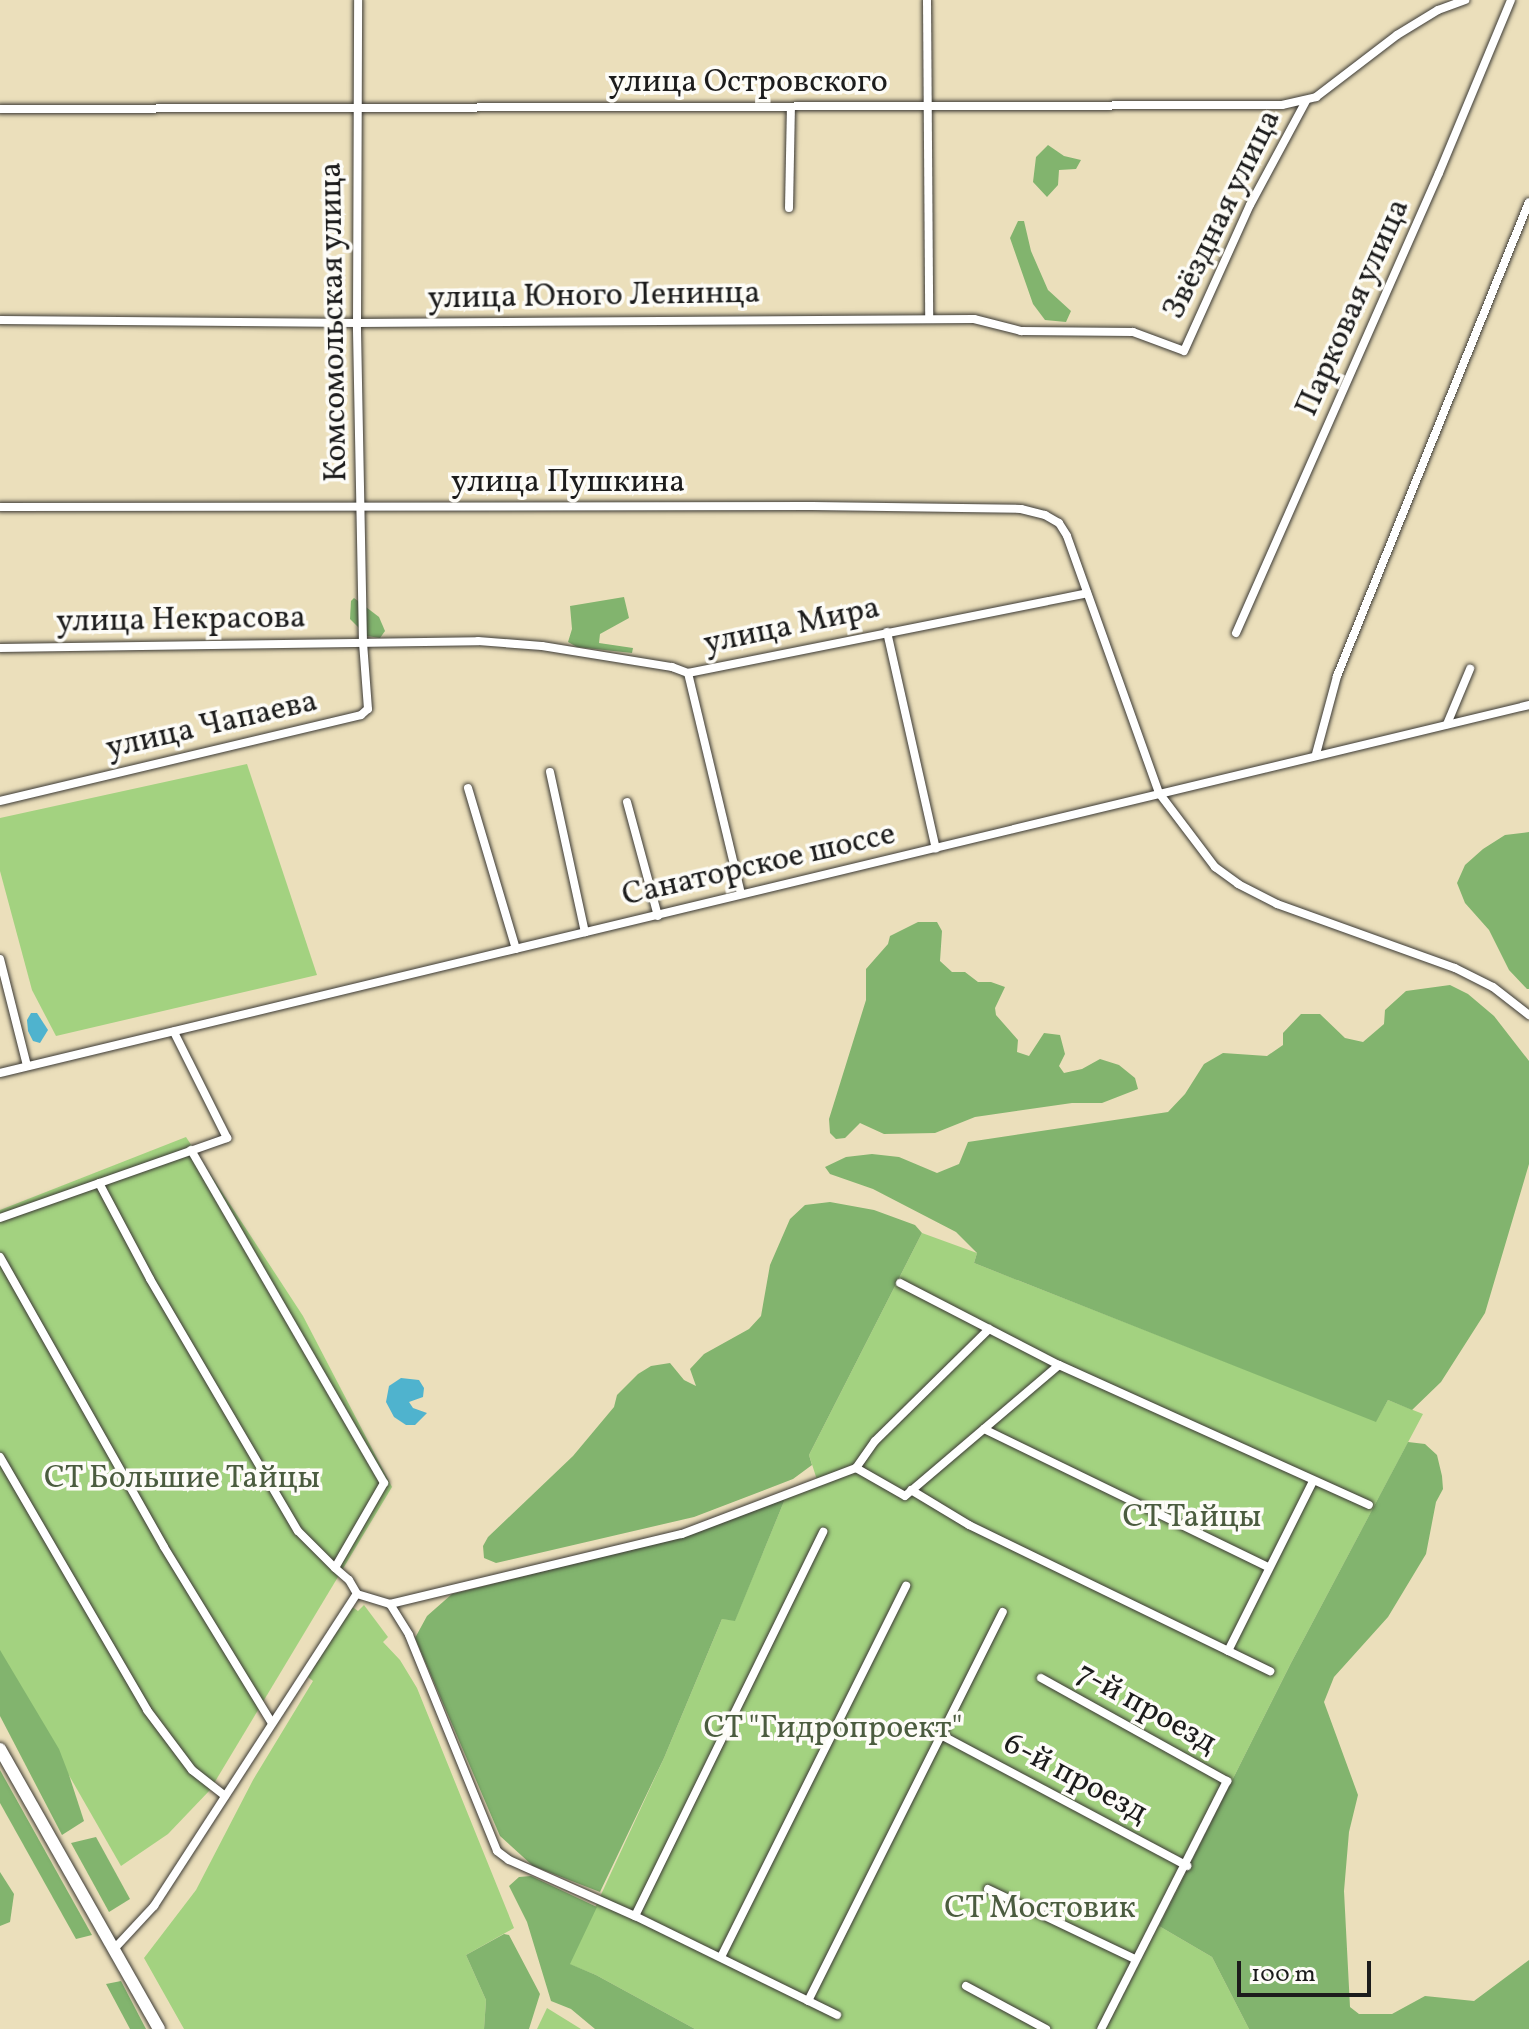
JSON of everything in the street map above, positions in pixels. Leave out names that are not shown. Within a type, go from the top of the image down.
[{"type":"main road","points":[[0,1749],[159,2029]]},
{"type":"street","name":"Комсомольская улица","points":[[358,0],[357,323],[363,643]]},
{"type":"street","points":[[927,0],[929,318]]},
{"type":"street","points":[[1306,101],[1326,91],[1397,35],[1438,10],[1465,0]]},
{"type":"street","name":"Парковая улица","points":[[1236,633],[1433,187],[1511,0]]},
{"type":"street","name":"улица Островского","points":[[0,109],[928,105],[1058,108],[1306,101]]},
{"type":"street","name":"Звёздная улица","points":[[1184,351],[1250,205],[1306,101]]},
{"type":"street","points":[[789,208],[791,107]]},
{"type":"street","points":[[1316,754],[1337,676],[1529,202]]},
{"type":"street","name":"улица Юного Ленинца","points":[[0,320],[357,323],[974,319],[1021,331],[1133,332],[1184,351]]},
{"type":"street","name":"улица Пушкина","points":[[0,507],[812,506],[1021,509],[1059,523],[1159,793],[1215,867],[1238,884],[1277,904],[1455,968],[1493,987],[1529,1015]]},
{"type":"street","name":"улица Мира","points":[[363,643],[478,641],[542,646],[672,667],[688,673],[1087,593]]},
{"type":"street","points":[[887,632],[936,849]]},
{"type":"street","name":"улица Некрасова","points":[[0,648],[363,643]]},
{"type":"street","name":"улица Чапаева","points":[[0,801],[361,715],[368,709],[363,643]]},
{"type":"street","points":[[1447,724],[1470,669]]},
{"type":"street","points":[[688,673],[741,893]]},
{"type":"street","name":"Санаторское шоссе","points":[[0,1073],[1529,705]]},
{"type":"street","points":[[550,772],[585,932]]},
{"type":"street","points":[[468,788],[516,949]]},
{"type":"street","points":[[627,802],[658,916]]},
{"type":"street","points":[[0,959],[27,1066]]},
{"type":"street","points":[[0,1218],[227,1138],[174,1032]]},
{"type":"street","points":[[191,1150],[384,1483],[335,1568]]},
{"type":"street","points":[[99,1183],[150,1279],[298,1531],[349,1580],[357,1594],[390,1604],[682,1534],[856,1468],[875,1441],[989,1329]]},
{"type":"street","points":[[0,1257],[156,1534],[272,1723]]},
{"type":"street","points":[[900,1283],[1059,1365],[1369,1505]]},
{"type":"street","points":[[856,1468],[905,1496],[1059,1365]]},
{"type":"street","points":[[984,1429],[1268,1567]]},
{"type":"street","points":[[0,1457],[147,1710],[192,1770],[225,1796]]},
{"type":"street","points":[[1228,1651],[1313,1481]]},
{"type":"street","points":[[911,1490],[969,1525],[1270,1671]]},
{"type":"street","points":[[635,1916],[823,1532]]},
{"type":"street","points":[[721,1957],[906,1586]]},
{"type":"street","points":[[114,1949],[154,1906],[357,1594]]},
{"type":"street","points":[[390,1604],[409,1635],[497,1851],[509,1860],[635,1916],[837,2015]]},
{"type":"street","points":[[808,2001],[1003,1612]]},
{"type":"street","name":"7-й проезд","points":[[1041,1678],[1227,1781],[1187,1866]]},
{"type":"street","name":"6-й проезд","points":[[941,1735],[1187,1866]]},
{"type":"street","points":[[1112,2029],[1102,2027],[1135,1959],[1187,1866]]},
{"type":"street","points":[[988,1889],[1135,1959]]},
{"type":"street","points":[[966,1986],[1046,2029]]},
{"type":"green space","points":[[1048,145],[1064,156],[1081,160],[1076,169],[1059,170],[1058,185],[1047,197],[1033,182],[1036,157]]},
{"type":"green space","points":[[1018,221],[1024,221],[1031,251],[1048,290],[1071,311],[1066,322],[1045,320],[1033,304],[1010,238]]},
{"type":"green space","points":[[624,597],[629,618],[600,634],[599,643],[633,648],[632,653],[577,647],[568,642],[572,629],[570,606]]},
{"type":"green space","points":[[354,598],[379,617],[385,631],[380,638],[367,636],[350,619]]},
{"type":"green space","points":[[247,764],[317,975],[56,1036],[32,990],[0,871],[0,818]]},
{"type":"green space","points":[[1529,832],[1527,989],[1509,970],[1489,930],[1465,903],[1457,883],[1465,865],[1483,849],[1505,835]]},
{"type":"green space","points":[[918,922],[937,922],[942,931],[940,961],[952,972],[965,972],[978,982],[1005,987],[995,1008],[996,1015],[1018,1040],[1017,1052],[1029,1056],[1044,1033],[1060,1035],[1065,1054],[1059,1066],[1064,1073],[1082,1069],[1100,1059],[1119,1065],[1135,1078],[1138,1089],[1102,1103],[1072,1103],[975,1117],[935,1133],[884,1134],[860,1123],[845,1138],[836,1139],[830,1133],[829,1119],[866,1000],[866,969],[888,944],[890,936]]},
{"type":"green space","points":[[1450,985],[1468,994],[1494,1016],[1529,1061],[1529,1164],[1485,1313],[1441,1382],[1412,1410],[1388,1400],[1376,1422],[974,1263],[977,1253],[956,1232],[873,1189],[830,1174],[825,1167],[846,1157],[872,1154],[899,1157],[937,1173],[959,1164],[968,1142],[1168,1112],[1185,1094],[1204,1064],[1223,1053],[1267,1056],[1283,1045],[1283,1033],[1301,1014],[1320,1014],[1345,1038],[1363,1042],[1384,1024],[1385,1010],[1406,991]]},
{"type":"green space","name":"СТ Большие Тайцы","points":[[186,1137],[303,1316],[392,1487],[210,1790],[168,1834],[121,1866],[0,1655],[0,1210]]},
{"type":"green space","points":[[830,1202],[874,1210],[915,1225],[922,1233],[809,1455],[812,1465],[793,1479],[694,1517],[496,1563],[484,1558],[483,1546],[488,1537],[573,1456],[614,1407],[617,1395],[638,1374],[651,1366],[670,1363],[684,1380],[696,1386],[690,1369],[704,1354],[749,1329],[761,1316],[770,1265],[790,1219],[805,1205]]},
{"type":"green space","points":[[922,1233],[977,1253],[974,1263],[1376,1421],[1388,1400],[1423,1414],[1291,1663],[1159,1926],[1212,1957],[1249,2029],[695,2029],[596,1975],[569,1964],[664,1758],[722,1619],[735,1620],[785,1499],[818,1483],[809,1455]]},
{"type":"green space","points":[[1408,1442],[1425,1444],[1437,1455],[1442,1476],[1443,1489],[1436,1502],[1426,1554],[1388,1617],[1334,1677],[1324,1702],[1358,1795],[1349,1832],[1344,1891],[1350,2007],[1359,2014],[1392,2014],[1425,1996],[1474,2001],[1529,1960],[1529,2029],[1249,2029],[1212,1957],[1159,1926],[1291,1663]]},
{"type":"green space","points":[[785,1499],[735,1621],[722,1619],[664,1758],[600,1892],[533,1866],[500,1836],[415,1638],[427,1616],[452,1594],[685,1536]]},
{"type":"green space","points":[[364,1605],[388,1637],[383,1642],[400,1660],[417,1688],[514,1928],[466,1955],[486,2000],[484,2029],[184,2029],[144,1958],[196,1890],[253,1780],[313,1681],[308,1677],[351,1606],[358,1611]]},
{"type":"green space","points":[[0,1650],[59,1749],[69,1775],[84,1821],[62,1835],[0,1716]]},
{"type":"green space","points":[[0,1770],[92,1935],[76,1939],[0,1803]]},
{"type":"green space","points":[[96,1837],[130,1899],[109,1912],[71,1843]]},
{"type":"green space","points":[[0,1872],[14,1894],[10,1922],[0,1926]]},
{"type":"green space","points":[[531,1876],[597,1907],[570,1964],[695,2029],[595,2029],[571,2009],[551,2001],[527,1922],[509,1886],[519,1877]]},
{"type":"green space","points":[[504,1934],[509,1935],[540,1994],[529,2029],[484,2029],[486,2000],[466,1955]]},
{"type":"green space","points":[[121,1981],[146,2029],[130,2029],[106,1984]]},
{"type":"green space","points":[[547,2008],[581,2029],[537,2029]]},
{"type":"water","points":[[31,1013],[37,1013],[48,1030],[40,1043],[33,1041],[28,1031],[27,1020]]},
{"type":"water","points":[[401,1378],[419,1380],[424,1388],[423,1397],[409,1402],[413,1408],[427,1413],[415,1425],[406,1425],[394,1417],[386,1402],[389,1386]]},
{"type":"park label","name":"СТ Тайцы","points":[[1192,1518]]},
{"type":"park label","name":"СТ \"Гидропроект\"","points":[[833,1729]]},
{"type":"park label","name":"СТ Мостовик","points":[[1040,1909]]}]
